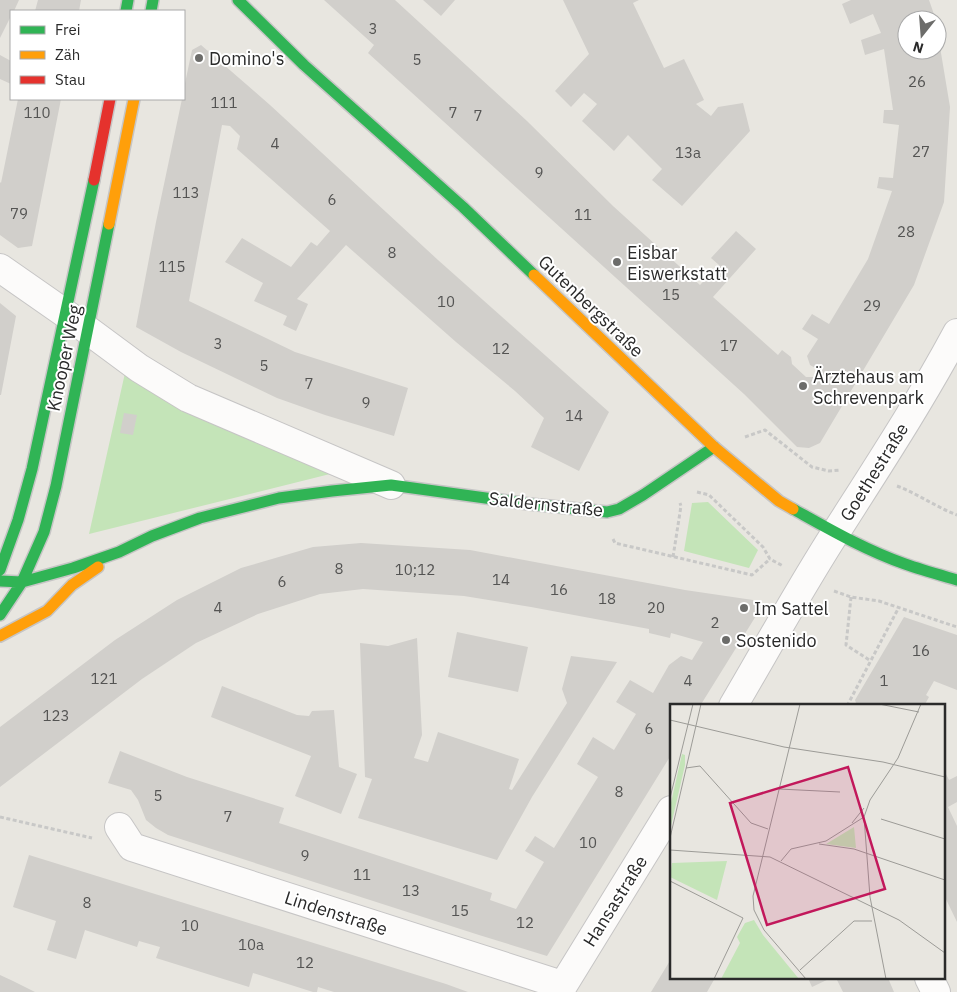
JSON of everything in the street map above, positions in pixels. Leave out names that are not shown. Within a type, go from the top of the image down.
[{"type":"main road","name":"Gutenbergstraße","points":[[238,0],[304,64],[463,207],[714,447],[779,501],[835,532],[904,564],[957,580]]},
{"type":"main road","name":"Knooper Weg","points":[[0,570],[24,504],[35,457],[110,100]]},
{"type":"main road","name":"Knooper Weg","points":[[0,615],[22,582],[44,532],[56,486],[134,100]]},
{"type":"main road","name":"Saldernstraße","points":[[0,581],[22,582],[73,568],[118,552],[152,536],[200,518],[288,497],[391,484],[594,512],[607,512],[619,509],[714,447]]},
{"type":"main road","name":"Saldernstraße","points":[[0,636],[47,611],[72,585],[118,552]]},
{"type":"street","name":"Saldernstraße","points":[[0,268],[139,368],[188,398],[391,484]]},
{"type":"street","name":"Goethestraße","points":[[835,532],[880,465],[938,369],[957,333]]},
{"type":"street","points":[[735,704],[835,532]]},
{"type":"street","name":"Hansastraße","points":[[560,989],[670,812]]},
{"type":"street","name":"Lindenstraße","points":[[126,837],[560,989]]},
{"type":"street","points":[[931,980],[936,992]]},
{"type":"path","points":[[594,512],[615,543],[752,575],[770,559],[764,547],[709,495],[693,492]]},
{"type":"path","points":[[673,557],[681,506],[678,500]]},
{"type":"path","points":[[871,661],[846,645],[851,598],[879,600],[957,627]]},
{"type":"path","points":[[848,704],[899,607]]},
{"type":"path","points":[[0,817],[126,837]]},
{"type":"green space","points":[[125,373],[338,472],[89,534]]},
{"type":"green space","points":[[708,502],[758,550],[749,568],[684,551],[692,503]]},
{"type":"building","points":[[0,0],[19,0],[14,10],[10,10],[10,18],[0,38]]},
{"type":"building","points":[[38,0],[81,0],[79,10],[35,10]]},
{"type":"building","points":[[324,0],[395,0],[527,121],[613,206],[700,285],[719,265],[711,258],[736,231],[756,249],[713,297],[778,355],[782,350],[791,357],[792,364],[806,377],[817,377],[819,370],[810,365],[807,356],[818,339],[802,329],[812,314],[829,324],[868,259],[892,191],[877,188],[879,177],[893,178],[899,125],[883,123],[884,110],[893,110],[884,49],[865,55],[861,40],[881,33],[873,14],[850,24],[842,4],[851,0],[929,0],[932,10],[897,10],[897,60],[942,60],[950,107],[944,202],[914,285],[820,443],[809,448],[797,447],[744,394],[368,53],[374,45]]},
{"type":"building","points":[[423,0],[455,0],[441,16]]},
{"type":"building","points":[[563,0],[639,0],[633,3],[664,68],[684,59],[704,100],[696,104],[711,116],[718,107],[743,103],[750,131],[682,206],[652,180],[662,169],[628,135],[614,151],[582,121],[597,104],[584,93],[571,107],[555,91],[589,54]]},
{"type":"building","points":[[201,45],[270,105],[438,260],[609,412],[579,471],[531,447],[544,418],[346,245],[297,299],[308,304],[296,331],[283,325],[287,316],[254,301],[263,283],[225,262],[242,238],[291,267],[311,242],[317,246],[330,231],[237,149],[240,136],[230,126],[222,125],[189,301],[295,352],[408,388],[394,436],[277,398],[181,352],[136,327],[182,100],[185,100],[185,83],[192,50]]},
{"type":"building","points":[[0,55],[10,60],[10,84],[0,79]]},
{"type":"building","points":[[18,100],[61,100],[32,246],[18,248],[0,235],[1,183]]},
{"type":"building","points":[[0,303],[16,316],[1,395],[0,395]]},
{"type":"building","points":[[124,413],[137,415],[133,435],[120,433]]},
{"type":"building","points":[[361,543],[470,550],[685,590],[753,600],[759,611],[701,704],[670,704],[670,757],[547,956],[168,835],[146,820],[138,800],[131,790],[108,783],[120,751],[187,777],[284,808],[279,823],[492,893],[490,900],[516,909],[544,862],[525,851],[535,836],[554,848],[598,777],[577,764],[593,737],[614,750],[636,714],[616,702],[630,680],[653,693],[669,665],[681,656],[692,660],[703,642],[671,633],[670,638],[649,633],[649,629],[464,596],[363,589],[320,594],[258,614],[196,643],[142,679],[0,787],[0,727],[115,640],[177,600],[241,568],[313,547]]},
{"type":"building","points":[[904,617],[957,635],[957,690],[934,681],[926,695],[929,697],[925,704],[856,704],[855,700]]},
{"type":"building","points":[[457,632],[528,647],[518,692],[448,677]]},
{"type":"building","points":[[417,638],[422,735],[414,758],[428,762],[438,732],[519,759],[509,789],[512,790],[567,703],[562,689],[571,656],[617,662],[532,797],[497,860],[358,818],[372,779],[365,777],[360,643],[388,646]]},
{"type":"building","points":[[222,686],[297,715],[309,716],[312,711],[334,710],[339,767],[357,774],[341,814],[295,796],[311,756],[211,717]]},
{"type":"building","points":[[944,770],[949,780],[957,776],[957,802],[948,807],[957,826],[957,922],[944,895]]},
{"type":"building","points":[[29,855],[468,992],[334,992],[318,987],[317,992],[313,992],[253,973],[249,987],[156,958],[160,947],[139,941],[137,947],[85,930],[76,959],[47,950],[56,921],[13,907]]},
{"type":"building","points":[[670,961],[670,980],[714,980],[707,992],[651,992]]},
{"type":"building","points":[[0,975],[13,981],[35,992],[0,992]]},
{"type":"building","points":[[809,980],[827,980],[812,987]]},
{"type":"building","points":[[837,980],[889,980],[894,992],[843,992]]},
{"type":"traffic: fast","points":[[126,10],[128,0]]},
{"type":"traffic: fast","points":[[151,10],[153,0]]},
{"type":"traffic: fast","points":[[238,0],[304,65],[463,207],[534,275]]},
{"type":"traffic: fast","points":[[0,570],[18,520],[32,469],[94,180]]},
{"type":"traffic: fast","points":[[0,615],[22,582],[44,532],[56,486],[109,224]]},
{"type":"traffic: fast","points":[[0,581],[22,582],[73,568],[119,552],[152,536],[200,518],[279,498],[332,491],[391,485],[529,504],[607,512],[619,509],[643,495],[714,447]]},
{"type":"traffic: fast","points":[[793,509],[876,552],[911,566],[957,580]]},
{"type":"traffic: slow","points":[[109,224],[134,100]]},
{"type":"traffic: slow","points":[[534,275],[714,447],[779,501],[793,509]]},
{"type":"traffic: slow","points":[[0,636],[47,611],[72,585],[98,567]]},
{"type":"traffic: jam","points":[[94,180],[110,100]]},
{"type":"place","name":"Domino's","points":[[199,58]]},
{"type":"place","name":"Eisbar Eiswerkstatt","points":[[617,262]]},
{"type":"place","name":"Ärztehaus am Schrevenpark","points":[[803,386]]},
{"type":"place","name":"Im Sattel","points":[[744,608]]},
{"type":"place","name":"Sostenido","points":[[726,640]]}]
